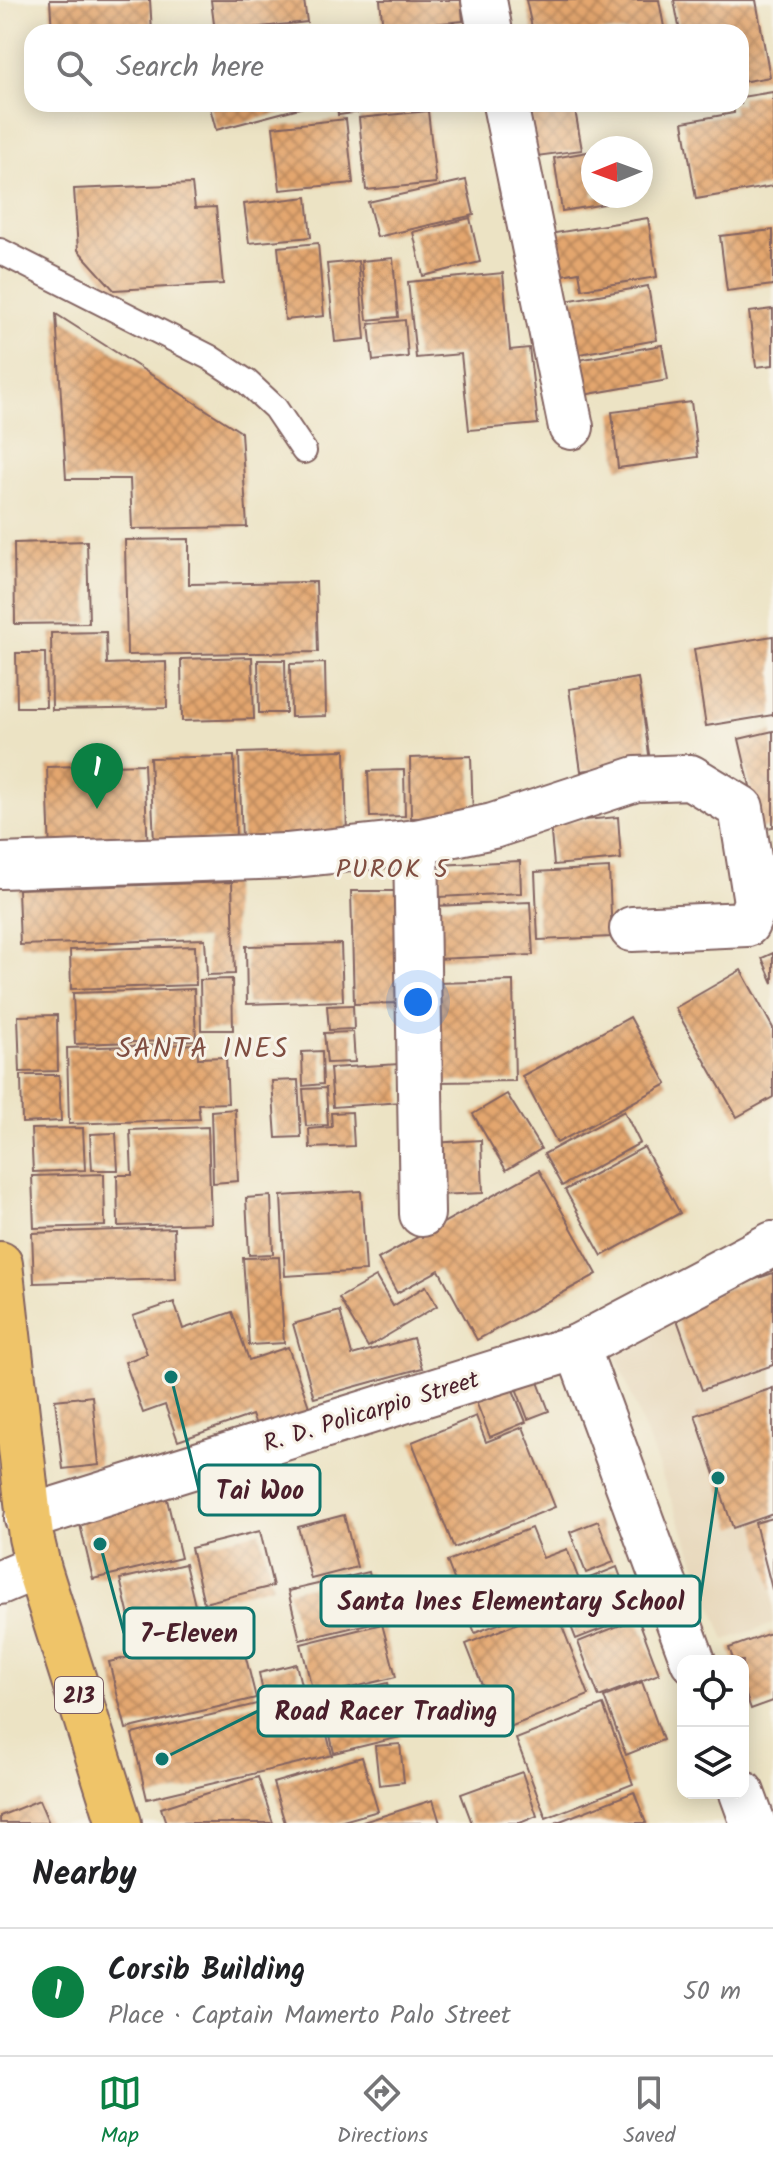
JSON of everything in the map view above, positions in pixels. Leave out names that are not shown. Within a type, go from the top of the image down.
[{"type":"main road","name":"213","points":[[0,1264],[27,1518],[19,1574],[119,1823]]},
{"type":"street","points":[[484,0],[488,24]]},
{"type":"street","points":[[507,112],[571,427]]},
{"type":"street","points":[[0,866],[286,856],[416,842],[493,826],[636,779],[690,777],[741,808],[756,902],[747,924],[632,929]]},
{"type":"street","points":[[416,842],[422,1214]]},
{"type":"street","name":"R. D. Policarpio Street","points":[[27,1518],[577,1347],[773,1244]]},
{"type":"street","points":[[577,1347],[691,1655]]},
{"type":"street","points":[[744,1799],[753,1823]]},
{"type":"lane","points":[[0,251],[209,357],[247,382],[275,408],[304,451]]},
{"type":"shaded area","points":[[773,1257],[773,1624],[725,1640],[607,1332]]},
{"type":"building","points":[[50,0],[150,0],[152,24],[52,24]]},
{"type":"building","points":[[211,0],[304,0],[307,22],[214,24]]},
{"type":"building","points":[[380,0],[461,0],[463,21],[382,24]]},
{"type":"building","points":[[526,0],[659,0],[663,24],[531,24]]},
{"type":"building","points":[[674,0],[756,0],[770,77],[749,81],[749,24],[678,24]]},
{"type":"building","points":[[773,92],[773,186],[696,199],[683,122],[749,112],[749,96]]},
{"type":"building","points":[[211,112],[284,112],[216,130]]},
{"type":"building","points":[[428,112],[436,183],[366,190],[359,118]]},
{"type":"building","points":[[530,112],[575,112],[581,150],[537,156]]},
{"type":"building","points":[[346,119],[353,183],[280,190],[273,127]]},
{"type":"building","points":[[581,153],[581,208],[562,211],[554,158]]},
{"type":"building","points":[[466,180],[474,215],[377,237],[368,202]]},
{"type":"building","points":[[192,184],[195,208],[216,207],[223,284],[114,290],[78,250],[74,189]]},
{"type":"building","points":[[307,197],[311,237],[249,243],[244,204]]},
{"type":"building","points":[[470,218],[480,262],[423,276],[413,232]]},
{"type":"building","points":[[648,218],[657,277],[582,289],[579,272],[556,276],[549,234]]},
{"type":"building","points":[[773,230],[773,285],[727,291],[720,236]]},
{"type":"building","points":[[318,243],[324,316],[285,320],[278,247]]},
{"type":"building","points":[[393,258],[398,317],[367,320],[361,261]]},
{"type":"building","points":[[358,261],[365,339],[335,342],[327,264]]},
{"type":"building","points":[[503,273],[510,350],[529,348],[538,424],[469,430],[461,354],[416,358],[408,282]]},
{"type":"building","points":[[648,286],[657,340],[568,356],[560,302]]},
{"type":"building","points":[[773,309],[773,365],[756,367],[749,312]]},
{"type":"building","points":[[56,314],[241,432],[247,527],[132,529],[130,479],[66,479]]},
{"type":"building","points":[[405,320],[408,357],[373,361],[369,324]]},
{"type":"building","points":[[662,345],[668,380],[583,395],[578,360]]},
{"type":"building","points":[[691,402],[698,457],[618,468],[612,412]]},
{"type":"building","points":[[189,539],[189,584],[316,582],[318,652],[127,655],[125,540]]},
{"type":"building","points":[[87,541],[89,623],[15,624],[14,543]]},
{"type":"building","points":[[106,632],[107,664],[166,662],[167,708],[52,710],[51,633]]},
{"type":"building","points":[[773,636],[773,715],[706,726],[694,649]]},
{"type":"building","points":[[16,653],[45,653],[46,707],[17,707]]},
{"type":"building","points":[[252,657],[254,719],[182,721],[181,659]]},
{"type":"building","points":[[258,660],[285,660],[286,713],[259,713]]},
{"type":"building","points":[[325,663],[326,716],[291,717],[290,664]]},
{"type":"building","points":[[638,678],[650,761],[581,771],[569,689]]},
{"type":"building","points":[[773,731],[773,827],[760,829],[739,739]]},
{"type":"building","points":[[345,750],[347,838],[242,841],[239,753]]},
{"type":"building","points":[[234,756],[236,840],[154,841],[150,758]]},
{"type":"building","points":[[471,756],[473,817],[411,818],[410,758]]},
{"type":"building","points":[[144,764],[148,851],[50,856],[47,767]]},
{"type":"building","points":[[404,770],[405,816],[370,817],[368,771]]},
{"type":"building","points":[[618,817],[621,859],[554,865],[550,823]]},
{"type":"building","points":[[520,861],[521,893],[439,897],[438,865]]},
{"type":"building","points":[[609,868],[612,937],[538,940],[535,872]]},
{"type":"building","points":[[232,882],[235,974],[207,975],[205,939],[20,945],[18,889]]},
{"type":"building","points":[[351,891],[400,891],[402,1003],[354,1004]]},
{"type":"building","points":[[530,902],[533,955],[435,959],[433,906]]},
{"type":"building","points":[[341,944],[343,1001],[247,1004],[246,946]]},
{"type":"building","points":[[195,946],[196,985],[71,989],[70,950]]},
{"type":"building","points":[[773,953],[773,983],[762,958]]},
{"type":"building","points":[[741,970],[773,1028],[773,1097],[737,1117],[675,1008]]},
{"type":"building","points":[[232,979],[233,1030],[201,1030],[200,980]]},
{"type":"building","points":[[513,981],[515,1081],[438,1082],[436,983]]},
{"type":"building","points":[[194,989],[196,1040],[75,1044],[73,993]]},
{"type":"building","points":[[353,1005],[354,1029],[329,1030],[327,1006]]},
{"type":"building","points":[[57,1015],[58,1071],[20,1072],[18,1016]]},
{"type":"building","points":[[630,1017],[667,1084],[557,1143],[522,1076]]},
{"type":"building","points":[[353,1032],[355,1062],[327,1063],[324,1033]]},
{"type":"building","points":[[197,1044],[198,1058],[226,1057],[228,1103],[198,1104],[200,1119],[69,1124],[67,1048]]},
{"type":"building","points":[[322,1051],[323,1084],[303,1086],[302,1052]]},
{"type":"building","points":[[400,1064],[402,1102],[333,1107],[330,1068]]},
{"type":"building","points":[[21,1075],[59,1075],[61,1121],[22,1123]]},
{"type":"building","points":[[298,1080],[301,1137],[276,1138],[272,1081]]},
{"type":"building","points":[[326,1088],[328,1125],[306,1126],[303,1089]]},
{"type":"building","points":[[507,1094],[541,1149],[506,1170],[473,1114]]},
{"type":"building","points":[[235,1109],[238,1181],[213,1183],[211,1111]]},
{"type":"building","points":[[624,1111],[640,1143],[562,1186],[544,1154]]},
{"type":"building","points":[[352,1112],[354,1146],[310,1148],[309,1129],[332,1127],[331,1113]]},
{"type":"building","points":[[208,1127],[211,1223],[118,1226],[117,1175],[132,1175],[130,1130]]},
{"type":"building","points":[[83,1128],[85,1170],[33,1172],[31,1129]]},
{"type":"building","points":[[116,1133],[118,1170],[92,1170],[90,1134]]},
{"type":"building","points":[[481,1140],[483,1193],[437,1195],[433,1143]]},
{"type":"building","points":[[644,1147],[680,1213],[602,1256],[565,1190]]},
{"type":"building","points":[[539,1170],[597,1274],[477,1340],[439,1270],[397,1293],[378,1259]]},
{"type":"building","points":[[104,1174],[105,1226],[34,1228],[32,1176]]},
{"type":"building","points":[[361,1191],[366,1271],[285,1276],[281,1196]]},
{"type":"building","points":[[271,1196],[273,1254],[249,1255],[246,1198]]},
{"type":"building","points":[[174,1228],[176,1279],[34,1283],[32,1233]]},
{"type":"building","points":[[279,1257],[284,1343],[249,1345],[243,1258]]},
{"type":"building","points":[[773,1273],[773,1365],[702,1390],[673,1308]]},
{"type":"building","points":[[376,1277],[393,1306],[426,1286],[437,1306],[368,1347],[339,1298]]},
{"type":"building","points":[[174,1302],[183,1329],[232,1312],[249,1360],[288,1347],[313,1418],[261,1437],[252,1415],[178,1441],[165,1405],[143,1413],[125,1362],[147,1354],[133,1316]]},
{"type":"building","points":[[340,1311],[352,1355],[413,1338],[422,1368],[314,1398],[293,1324]]},
{"type":"building","points":[[535,1374],[549,1411],[528,1419],[514,1383]]},
{"type":"building","points":[[511,1385],[526,1422],[490,1437],[475,1399]]},
{"type":"building","points":[[773,1388],[773,1514],[733,1528],[695,1415]]},
{"type":"building","points":[[92,1396],[99,1465],[63,1469],[55,1400]]},
{"type":"building","points":[[476,1416],[486,1442],[523,1427],[555,1507],[454,1548],[412,1442]]},
{"type":"building","points":[[165,1491],[181,1558],[93,1579],[77,1512]]},
{"type":"building","points":[[344,1515],[357,1567],[311,1579],[298,1527]]},
{"type":"building","points":[[773,1518],[773,1589],[772,1589],[755,1523]]},
{"type":"building","points":[[598,1521],[614,1562],[586,1573],[570,1532]]},
{"type":"building","points":[[531,1528],[543,1558],[567,1549],[579,1580],[554,1590],[558,1601],[475,1633],[447,1561]]},
{"type":"building","points":[[260,1531],[273,1586],[204,1603],[191,1548]]},
{"type":"building","points":[[185,1564],[200,1626],[135,1642],[120,1579]]},
{"type":"building","points":[[617,1567],[635,1616],[576,1639],[557,1591]]},
{"type":"building","points":[[369,1572],[380,1621],[300,1640],[288,1591]]},
{"type":"building","points":[[555,1608],[589,1695],[500,1731],[466,1644]]},
{"type":"building","points":[[638,1618],[659,1674],[599,1697],[578,1642]]},
{"type":"building","points":[[382,1624],[396,1677],[314,1697],[301,1644]]},
{"type":"building","points":[[239,1630],[256,1698],[126,1729],[109,1662]]},
{"type":"building","points":[[773,1632],[773,1701],[751,1709],[749,1655],[732,1655],[729,1648]]},
{"type":"building","points":[[296,1664],[305,1701],[318,1698],[332,1755],[147,1799],[132,1734],[265,1702],[259,1673]]},
{"type":"building","points":[[642,1682],[663,1740],[626,1755],[604,1697]]},
{"type":"building","points":[[388,1683],[400,1737],[334,1753],[322,1698]]},
{"type":"building","points":[[603,1705],[633,1784],[546,1818],[516,1739]]},
{"type":"building","points":[[400,1744],[404,1782],[379,1785],[375,1746]]},
{"type":"building","points":[[362,1757],[378,1811],[336,1823],[285,1823],[273,1783]]},
{"type":"building","points":[[522,1772],[537,1816],[520,1823],[472,1823],[461,1794]]},
{"type":"building","points":[[258,1777],[273,1823],[166,1823],[161,1808]]},
{"type":"building","points":[[634,1792],[646,1823],[555,1823]]},
{"type":"building","points":[[39,1800],[49,1823],[0,1823],[0,1816]]},
{"type":"building","points":[[433,1800],[440,1823],[363,1823],[363,1822]]},
{"type":"place","name":"Corsib Building","points":[[97,809]]},
{"type":"place","name":"Tai Woo","points":[[171,1377]]},
{"type":"place","name":"Santa Ines Elementary School","points":[[718,1478]]},
{"type":"place","name":"7-Eleven","points":[[100,1544]]},
{"type":"place","name":"Road Racer Trading","points":[[162,1759]]},
{"type":"district","name":"PUROK 5","points":[[393,868]]},
{"type":"district","name":"SANTA INES","points":[[203,1047]]}]
